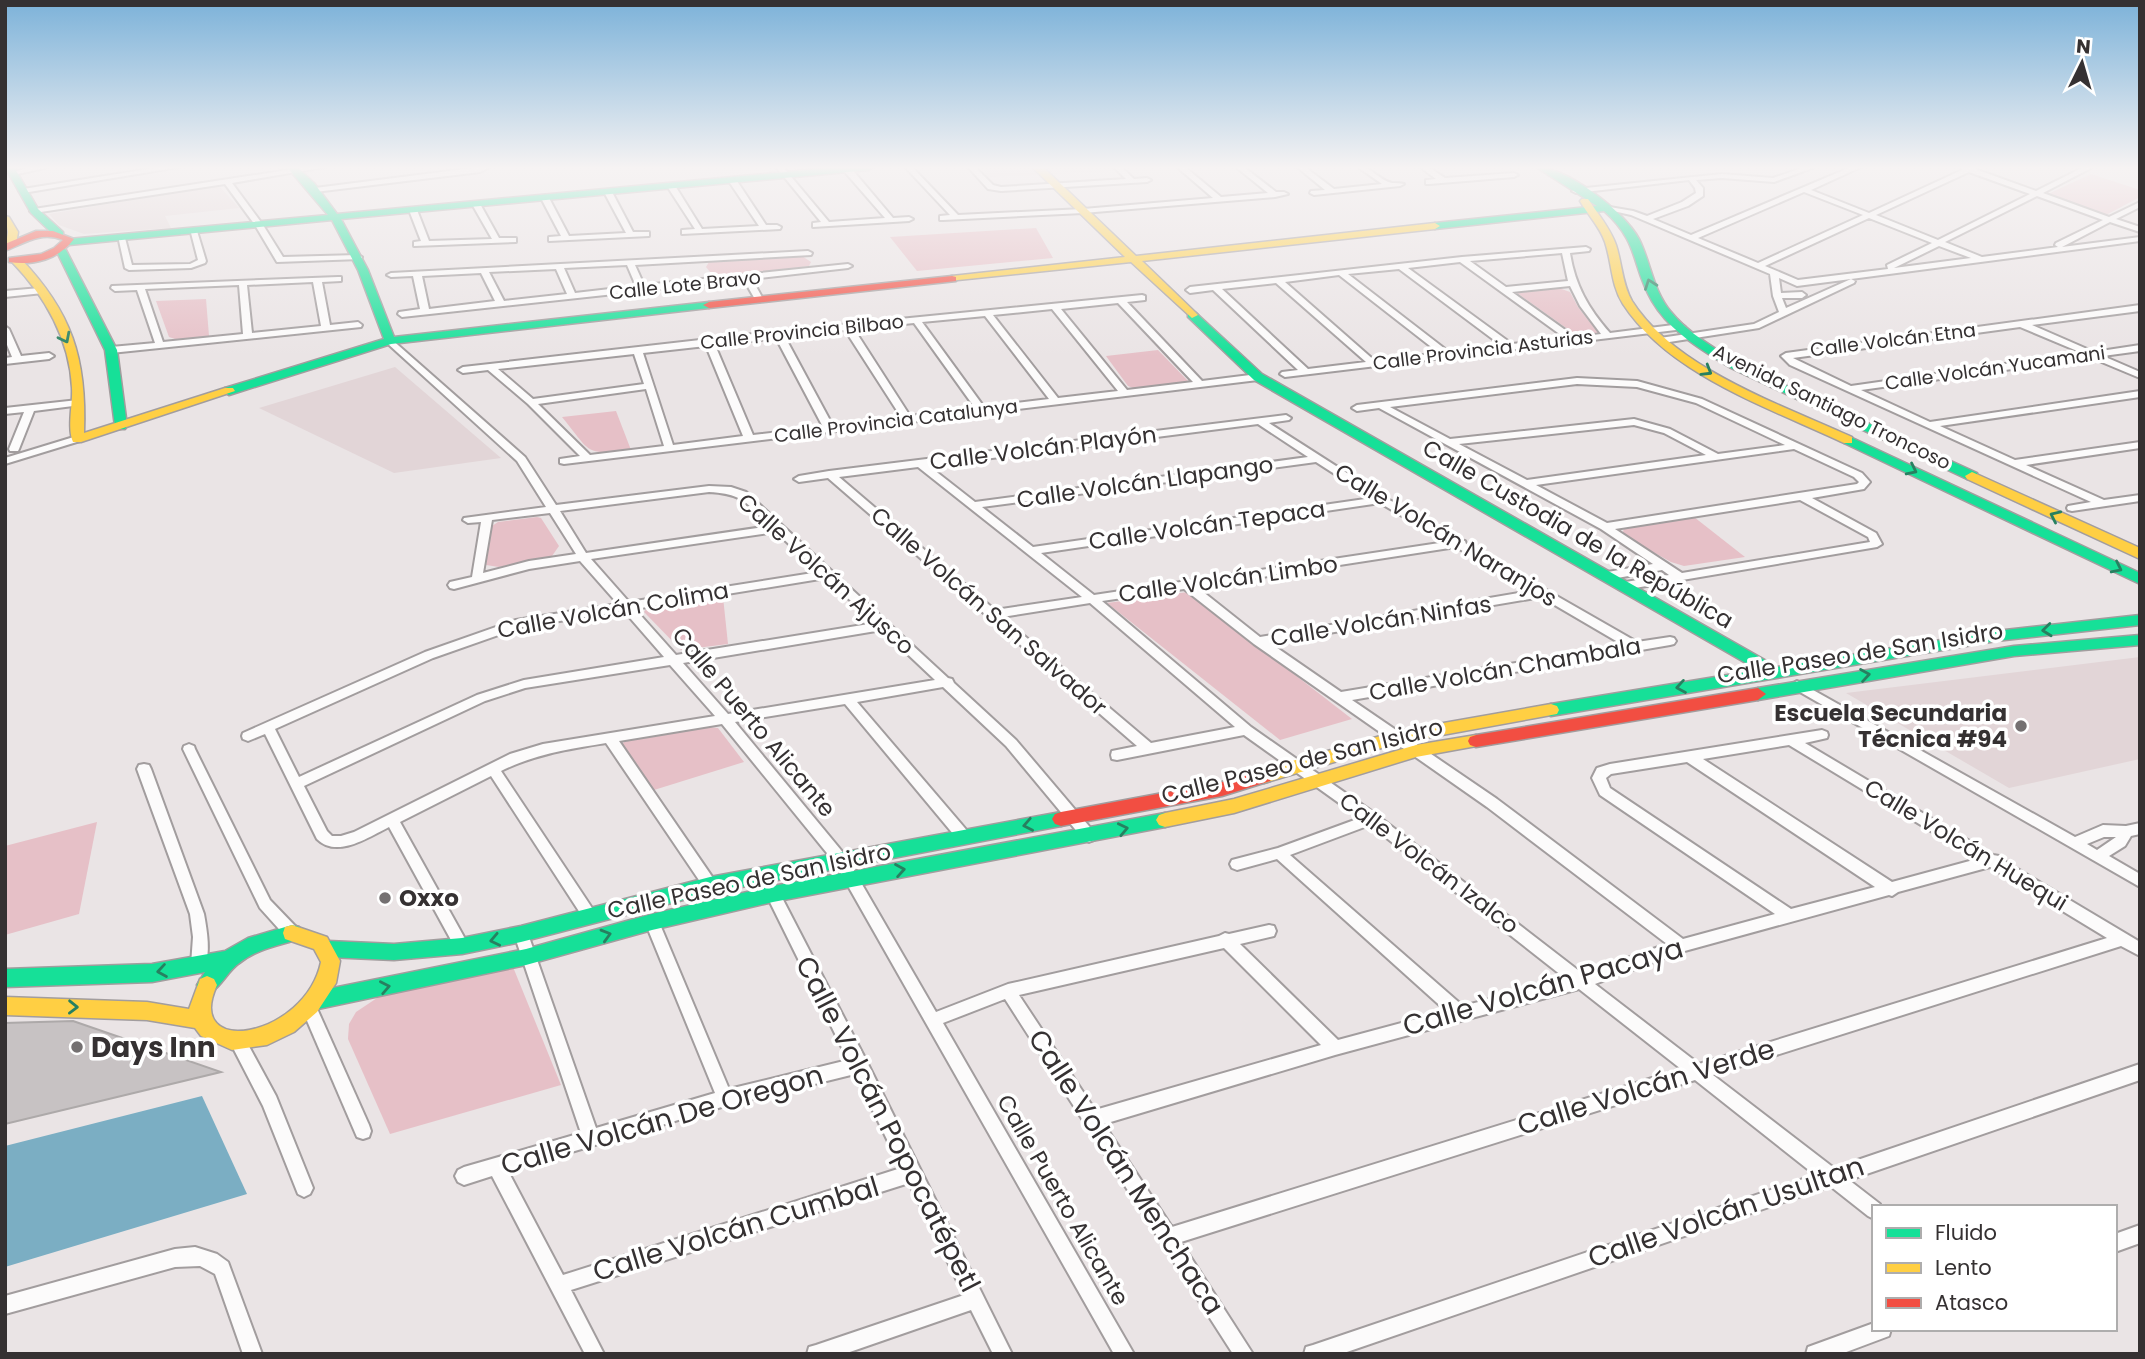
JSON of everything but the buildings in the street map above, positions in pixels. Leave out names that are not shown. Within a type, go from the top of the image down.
[{"type":"street","points":[[9,252],[12,230]]},
{"type":"street","points":[[52,230],[63,242],[111,349],[121,426]]},
{"type":"street","points":[[9,252],[30,236],[63,242],[199,230]]},
{"type":"street","points":[[262,230],[280,260],[358,257]]},
{"type":"street","name":"Calle Puerto Alicante","points":[[342,230],[358,257],[390,341],[521,459],[584,558],[725,719],[840,859],[1125,1354]]},
{"type":"street","points":[[418,230],[421,244],[513,240]]},
{"type":"street","points":[[491,230],[497,241]]},
{"type":"street","points":[[562,230],[566,238]]},
{"type":"street","points":[[629,230],[631,235]]},
{"type":"street","points":[[685,232],[712,230]]},
{"type":"street","name":"Calle Custodia de la República","points":[[1103,230],[1258,377],[2140,881]]},
{"type":"street","name":"Calle Lote Bravo","points":[[77,439],[390,341],[448,332],[1397,230]]},
{"type":"street","name":"Avenida Santiago Troncoso","points":[[1606,230],[1625,300],[1658,336],[1721,379],[2140,579]]},
{"type":"street","name":"Avenida Santiago Troncoso","points":[[1622,230],[1639,249],[1655,298],[1687,332],[1756,376],[2140,554]]},
{"type":"street","points":[[1673,230],[1797,283],[1863,276]]},
{"type":"street","points":[[1690,238],[1708,230]]},
{"type":"street","points":[[1757,267],[1834,230]]},
{"type":"street","points":[[1907,230],[1982,259]]},
{"type":"street","points":[[1882,271],[1964,230]]},
{"type":"street","points":[[2049,250],[2088,230]]},
{"type":"street","points":[[121,238],[129,268],[191,266],[202,261],[193,231]]},
{"type":"street","points":[[552,239],[646,234]]},
{"type":"street","points":[[1658,336],[1756,326],[1784,313],[1804,298],[1882,271],[2140,239]]},
{"type":"street","points":[[9,252],[38,258],[63,242]]},
{"type":"street","points":[[800,244],[822,269]]},
{"type":"street","points":[[1190,290],[1462,259],[1586,249]]},
{"type":"street","points":[[1565,250],[1571,283],[1589,316],[1607,335]]},
{"type":"street","points":[[5,461],[77,439],[78,403],[73,354],[31,275],[9,252]]},
{"type":"street","points":[[391,275],[808,253]]},
{"type":"street","points":[[696,259],[710,282]]},
{"type":"street","points":[[1462,259],[1572,339]]},
{"type":"street","points":[[630,262],[641,289]]},
{"type":"street","points":[[559,266],[572,296]]},
{"type":"street","points":[[402,314],[848,266]]},
{"type":"street","points":[[1401,266],[1510,347]]},
{"type":"street","points":[[485,270],[501,304]]},
{"type":"street","points":[[1341,273],[1446,354]]},
{"type":"street","points":[[417,274],[425,312]]},
{"type":"street","points":[[1774,274],[1777,296],[1784,313]]},
{"type":"street","points":[[115,288],[338,278]]},
{"type":"street","points":[[747,278],[759,299]]},
{"type":"street","points":[[317,280],[326,328]]},
{"type":"street","points":[[1278,280],[1374,364]]},
{"type":"street","points":[[243,283],[248,336]]},
{"type":"street","points":[[1504,290],[1571,283]]},
{"type":"street","points":[[1797,283],[1804,298]]},
{"type":"street","points":[[140,287],[160,345]]},
{"type":"street","points":[[1216,288],[1304,371]]},
{"type":"street","points":[[5,294],[40,291]]},
{"type":"street","points":[[1777,296],[1804,298]]},
{"type":"street","name":"Calle Provincia Bilbao","points":[[463,370],[779,334],[1142,298]]},
{"type":"street","points":[[1120,300],[1200,384]]},
{"type":"street","points":[[1054,306],[1125,394]]},
{"type":"street","name":"Calle Volcán Etna","points":[[2102,503],[1793,363],[1786,356],[2140,308]]},
{"type":"street","points":[[987,313],[1056,402]]},
{"type":"street","points":[[916,320],[981,410]]},
{"type":"street","points":[[111,349],[358,324]]},
{"type":"street","points":[[2019,324],[2140,374]]},
{"type":"street","points":[[848,327],[906,418]]},
{"type":"street","points":[[5,329],[18,360]]},
{"type":"street","name":"Calle Provincia Asturias","points":[[1285,374],[1607,335],[1658,336],[1687,332]]},
{"type":"street","points":[[779,334],[829,428]]},
{"type":"street","points":[[709,342],[749,438]]},
{"type":"street","name":"Calle Volcán Yucamani","points":[[1849,389],[2140,348]]},
{"type":"street","points":[[638,351],[669,447]]},
{"type":"street","points":[[5,361],[49,356]]},
{"type":"street","points":[[490,367],[531,402],[589,459]]},
{"type":"street","name":"Calle Provincia Catalunya","points":[[564,461],[1258,377]]},
{"type":"street","points":[[1357,408],[1577,381],[1615,381],[1679,394],[1722,411],[1858,475],[1866,482],[1860,487],[1803,497],[1605,527]]},
{"type":"street","points":[[531,402],[650,386]]},
{"type":"street","points":[[1931,424],[2140,394]]},
{"type":"street","points":[[5,411],[78,403]]},
{"type":"street","points":[[1380,405],[1605,527],[1679,576]]},
{"type":"street","points":[[13,449],[30,409]]},
{"type":"street","name":"Calle Volcán Playón","points":[[799,479],[1286,418]]},
{"type":"street","name":"Calle Volcán Naranjos","points":[[1259,421],[1382,500],[1634,646]]},
{"type":"street","points":[[1447,443],[1634,422],[1667,431],[1717,457]]},
{"type":"street","points":[[5,438],[20,433]]},
{"type":"street","points":[[1523,484],[1796,446]]},
{"type":"street","points":[[2015,463],[2140,446]]},
{"type":"street","name":"Calle Volcán Llapango","points":[[974,505],[1317,458]]},
{"type":"street","name":"Calle Volcán Izalco","points":[[919,463],[1092,599],[1246,730],[1372,819],[1872,1208]]},
{"type":"street","name":"Calle Volcán San Salvador","points":[[829,474],[1149,749]]},
{"type":"street","name":"Calle Volcán Ajusco","points":[[468,520],[720,489],[742,495],[883,626],[948,682],[1011,743],[1089,836]]},
{"type":"street","points":[[1623,586],[1877,544],[1872,535],[1803,497]]},
{"type":"street","points":[[2072,508],[2140,498]]},
{"type":"street","name":"Calle Volcán Tepaca","points":[[1032,551],[1382,500]]},
{"type":"street","points":[[477,578],[487,519]]},
{"type":"street","points":[[454,585],[529,565],[778,528]]},
{"type":"street","name":"Calle Volcán Limbo","points":[[994,614],[1461,544]]},
{"type":"street","points":[[1606,576],[1664,566]]},
{"type":"street","name":"Calle Volcán Colima","points":[[248,736],[429,655],[488,633],[551,617],[830,574]]},
{"type":"street","points":[[1188,586],[1258,641],[1481,795],[1681,946]]},
{"type":"street","name":"Calle Volcán Ninfas","points":[[1258,641],[1545,593]]},
{"type":"street","name":"Calle Paseo de San Isidro","points":[[328,949],[394,952],[462,947],[709,885],[1222,789],[1398,737],[1773,671],[1996,636],[2140,620]]},
{"type":"street","points":[[298,783],[481,698],[556,678],[883,626]]},
{"type":"street","name":"Calle Volcán Chambala","points":[[1340,697],[1670,640]]},
{"type":"street","name":"Calle Paseo de San Isidro","points":[[314,1005],[526,957],[652,922],[772,894],[1089,836],[1234,806],[1416,751],[1797,685],[2014,651],[2140,640]]},
{"type":"street","points":[[268,727],[322,835],[328,841],[341,842],[393,821],[529,752],[948,682]]},
{"type":"street","points":[[849,700],[964,837]]},
{"type":"street","points":[[1117,755],[1246,730]]},
{"type":"street","points":[[1791,917],[1605,790],[1599,778],[1602,772],[1610,769],[1822,735]]},
{"type":"street","points":[[609,737],[709,885]]},
{"type":"street","name":"Calle Volcán Huequi","points":[[1792,741],[2140,950]]},
{"type":"street","points":[[189,749],[265,904],[292,933]]},
{"type":"street","points":[[1690,757],[1892,890]]},
{"type":"street","points":[[144,769],[197,914],[199,965]]},
{"type":"street","points":[[493,769],[589,915]]},
{"type":"street","points":[[1237,864],[1279,853],[1372,819]]},
{"type":"street","points":[[393,821],[462,947]]},
{"type":"street","points":[[2075,843],[2103,831],[2133,830]]},
{"type":"street","points":[[2098,856],[2133,830]]},
{"type":"street","points":[[1279,853],[1460,1013]]},
{"type":"street","name":"Calle Volcán Pacaya","points":[[1093,1119],[1335,1048],[1583,981],[1681,946],[1994,860]]},
{"type":"street","name":"Calle Volcán Popocatépetl","points":[[772,894],[1003,1354]]},
{"type":"street","points":[[652,922],[725,1098]]},
{"type":"street","points":[[933,1020],[1008,991],[1269,931]]},
{"type":"street","points":[[292,933],[314,937],[328,949],[332,963],[329,981],[314,1005],[288,1026],[262,1037],[238,1041],[213,1036],[200,1020],[199,1006],[204,990],[229,959],[249,945],[292,933]]},
{"type":"street","points":[[520,934],[591,1138]]},
{"type":"street","points":[[1225,939],[1335,1048]]},
{"type":"street","name":"Calle Volcán Verde","points":[[1169,1237],[2123,939]]},
{"type":"street","points":[[5,978],[111,976],[229,959]]},
{"type":"street","name":"Calle Volcán Menchaca","points":[[1008,991],[1244,1354]]},
{"type":"street","points":[[314,1005],[363,1131]]},
{"type":"street","points":[[5,1006],[147,1011],[200,1020]]},
{"type":"street","points":[[238,1041],[271,1102],[304,1188]]},
{"type":"street","name":"Calle Volcán De Oregon","points":[[464,1176],[725,1098],[860,1065]]},
{"type":"street","name":"Calle Volcán Usultan","points":[[1312,1354],[2140,1072]]},
{"type":"street","points":[[496,1166],[595,1354]]},
{"type":"street","name":"Calle Volcán Cumbal","points":[[559,1285],[913,1173]]},
{"type":"street","points":[[2117,1242],[2140,1234]]},
{"type":"street","points":[[5,1306],[195,1254],[212,1259],[222,1268],[253,1354]]},
{"type":"street","points":[[816,1354],[975,1300]]},
{"type":"street","points":[[1815,1354],[1877,1331]]},
{"type":"shaded area","points":[[74,230],[136,230],[84,234]]},
{"type":"shaded area","points":[[1037,230],[1053,258],[917,271],[890,237]]},
{"type":"shaded area","points":[[802,256],[811,262],[809,266],[725,278],[715,278],[706,267],[709,262],[715,261]]},
{"type":"shaded area","points":[[1556,287],[1570,292],[1598,333],[1576,335],[1517,293]]},
{"type":"shaded area","points":[[206,299],[209,336],[178,340],[169,337],[156,301]]},
{"type":"shaded area","points":[[1158,350],[1188,381],[1184,384],[1133,388],[1128,386],[1106,356]]},
{"type":"shaded area","points":[[395,367],[501,458],[394,473],[259,408]]},
{"type":"shaded area","points":[[616,411],[631,450],[604,452],[590,449],[562,417]]},
{"type":"shaded area","points":[[1694,517],[1745,557],[1684,566],[1671,562],[1626,537],[1623,532],[1624,528],[1629,526]]},
{"type":"shaded area","points":[[541,518],[559,546],[552,556],[499,567],[486,565],[492,526],[498,522]]},
{"type":"shaded area","points":[[1188,592],[1352,719],[1280,740],[1107,603]]},
{"type":"shaded area","points":[[723,597],[728,644],[681,650],[644,612],[647,608]]},
{"type":"shaded area","name":"Escuela Secundaria Técnica #94","points":[[2140,657],[2140,759],[2009,788],[1846,693]]},
{"type":"shaded area","points":[[709,727],[718,728],[744,762],[654,790],[623,749],[626,740]]},
{"type":"shaded area","points":[[97,822],[79,914],[5,935],[5,846]]},
{"type":"shaded area","points":[[513,967],[561,1085],[390,1134],[348,1039],[349,1024],[356,1012],[380,996]]},
{"type":"water","points":[[202,1096],[247,1194],[5,1267],[5,1146]]},
{"type":"traffic: fast","points":[[55,230],[59,234]]},
{"type":"traffic: fast","points":[[69,242],[193,230]]},
{"type":"traffic: fast","points":[[343,230],[363,270],[390,341]]},
{"type":"traffic: fast","points":[[1628,230],[1635,241],[1652,291],[1659,303],[1667,315],[1699,343],[1735,366],[1972,476]]},
{"type":"traffic: fast","points":[[61,250],[111,350],[121,426]]},
{"type":"traffic: fast","points":[[229,391],[390,341],[709,305]]},
{"type":"traffic: fast","points":[[1192,315],[1258,377],[1776,673]]},
{"type":"traffic: fast","points":[[1848,440],[2140,579]]},
{"type":"traffic: fast","points":[[1551,710],[1996,636],[2140,620]]},
{"type":"traffic: fast","points":[[1758,694],[2014,651],[2140,640]]},
{"type":"traffic: fast","points":[[328,949],[394,952],[462,946],[521,934],[710,885],[1061,819]]},
{"type":"traffic: fast","points":[[318,1000],[526,957],[652,922],[773,894],[1165,820]]},
{"type":"traffic: fast","points":[[207,985],[214,974],[233,956],[254,944],[292,933]]},
{"type":"traffic: fast","points":[[5,978],[152,973],[229,959]]},
{"type":"traffic: slow","points":[[11,244],[12,230]]},
{"type":"traffic: slow","points":[[1103,230],[1192,315]]},
{"type":"traffic: slow","points":[[952,279],[1395,230]]},
{"type":"traffic: slow","points":[[1605,230],[1624,296],[1645,326],[1669,347],[1728,384],[1848,440]]},
{"type":"traffic: slow","points":[[16,260],[56,312],[69,343],[78,382],[77,439],[229,391]]},
{"type":"traffic: slow","points":[[1972,476],[2140,554]]},
{"type":"traffic: slow","points":[[1264,776],[1398,737],[1551,710]]},
{"type":"traffic: slow","points":[[1165,820],[1234,806],[1416,751],[1476,741]]},
{"type":"traffic: slow","points":[[207,985],[199,1013],[208,1029],[232,1041],[260,1038],[287,1025],[310,1006],[326,983],[331,961],[321,943],[292,933]]},
{"type":"traffic: slow","points":[[5,1006],[147,1011],[200,1020]]},
{"type":"traffic: jam","points":[[5,248],[36,234],[61,235],[69,239],[51,254],[13,260]]},
{"type":"traffic: jam","points":[[709,305],[952,279]]},
{"type":"traffic: jam","points":[[1476,741],[1758,694]]},
{"type":"traffic: jam","points":[[1061,819],[1222,789],[1264,776]]},
{"type":"place","name":"Escuela Secundaria Técnica #94","points":[[2021,726]]},
{"type":"place","name":"Oxxo","points":[[385,898]]},
{"type":"place","name":"Days Inn","points":[[77,1047]]}]
